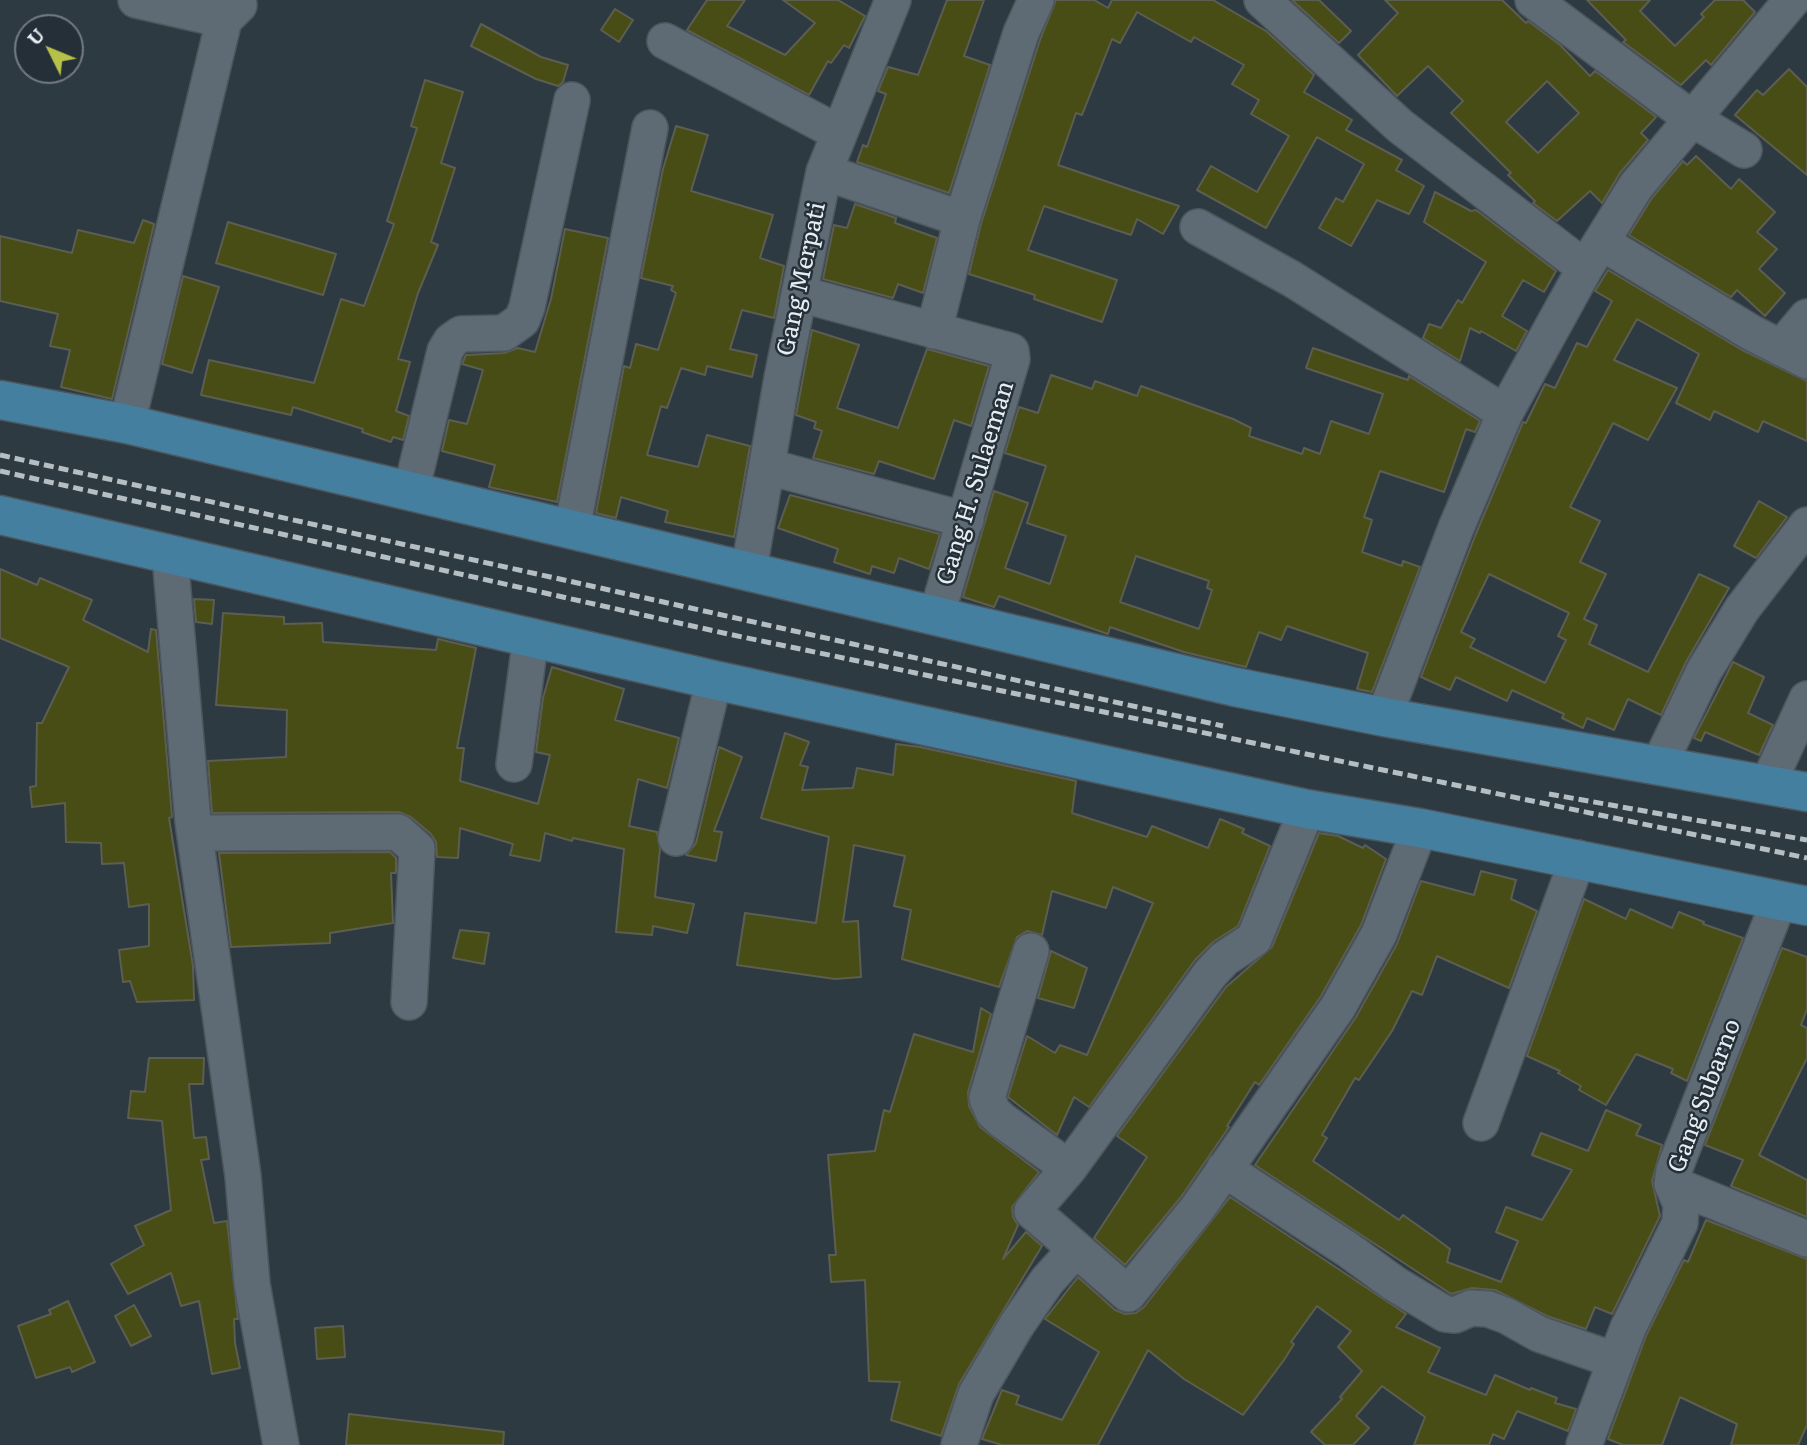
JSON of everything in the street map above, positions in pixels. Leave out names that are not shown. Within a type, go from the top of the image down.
[{"type":"main road","points":[[0,400],[127,424],[749,569],[1097,656],[1384,717],[1807,792]]},
{"type":"main road","points":[[0,515],[170,556],[531,636],[714,681],[1307,809],[1578,858],[1793,903]]},
{"type":"street","points":[[127,424],[230,7],[136,0]]},
{"type":"street","name":"Gang Merpati","points":[[749,569],[769,467],[782,378],[824,172],[893,0]]},
{"type":"street","points":[[800,294],[934,331],[962,219],[1021,33],[1036,0]]},
{"type":"street","points":[[1262,0],[1400,126],[1593,255],[1794,355],[1807,317]]},
{"type":"street","points":[[1533,0],[1691,118],[1744,150]]},
{"type":"street","points":[[1384,717],[1456,528],[1505,413],[1593,255],[1636,186],[1791,0]]},
{"type":"street","points":[[665,41],[839,133]]},
{"type":"street","points":[[411,491],[445,351],[451,341],[461,334],[504,333],[522,320],[572,100]]},
{"type":"street","points":[[572,529],[650,128]]},
{"type":"street","points":[[824,172],[962,219]]},
{"type":"street","points":[[1198,227],[1280,272],[1505,413]]},
{"type":"street","name":"Gang H. Sulaeman","points":[[934,331],[1011,351],[1012,359],[937,614]]},
{"type":"street","points":[[769,467],[966,520]]},
{"type":"street","points":[[1658,767],[1704,671],[1742,609],[1807,525]]},
{"type":"street","points":[[170,556],[193,822],[243,1175],[252,1284],[281,1445]]},
{"type":"street","points":[[514,764],[531,636]]},
{"type":"street","points":[[676,838],[714,681]]},
{"type":"street","points":[[1767,786],[1807,699]]},
{"type":"street","points":[[1307,809],[1254,939],[1224,959],[1202,984],[1069,1168],[1032,1212],[1128,1294],[1197,1209],[1338,1007],[1379,934],[1420,828]]},
{"type":"street","points":[[196,833],[398,832],[416,849],[409,1002]]},
{"type":"street","points":[[1481,1123],[1578,858]]},
{"type":"street","name":"Gang Subarno","points":[[1584,1445],[1614,1360],[1680,1223],[1681,1204],[1672,1184],[1674,1170],[1793,903]]},
{"type":"street","points":[[1031,951],[987,1098],[993,1112],[1003,1121],[1069,1168]]},
{"type":"street","points":[[1224,1169],[1347,1249],[1395,1284],[1446,1314],[1455,1315],[1471,1308],[1488,1309],[1517,1320],[1539,1334],[1614,1360]]},
{"type":"street","points":[[1672,1184],[1807,1239]]},
{"type":"street","points":[[959,1445],[976,1394],[1016,1326],[1047,1281],[1076,1249]]},
{"type":"building","points":[[707,0],[745,0],[727,26],[785,55],[815,23],[783,0],[838,0],[865,16],[849,48],[844,45],[831,63],[828,61],[809,95],[687,30]]},
{"type":"building","points":[[947,0],[984,0],[964,56],[990,65],[949,193],[857,162],[863,145],[867,147],[886,94],[878,91],[888,67],[918,75]]},
{"type":"building","points":[[1056,0],[1094,0],[1108,8],[1112,0],[1213,0],[1266,31],[1314,75],[1304,92],[1352,120],[1346,130],[1402,160],[1396,170],[1424,186],[1409,214],[1377,200],[1351,246],[1319,228],[1336,198],[1343,202],[1364,164],[1317,137],[1266,228],[1197,190],[1211,166],[1257,192],[1289,136],[1251,114],[1259,100],[1232,84],[1244,65],[1194,37],[1191,42],[1137,12],[1120,43],[1112,39],[1082,115],[1076,113],[1058,165],[1179,206],[1163,234],[1137,219],[1131,235],[1044,206],[1028,250],[1117,280],[1102,322],[1034,299],[1035,295],[969,274],[981,224],[1040,40]]},
{"type":"building","points":[[1292,0],[1319,0],[1351,31],[1339,43]]},
{"type":"building","points":[[1385,0],[1502,0],[1526,23],[1528,21],[1560,45],[1590,76],[1595,71],[1656,117],[1641,133],[1648,140],[1620,173],[1602,203],[1590,191],[1557,221],[1533,203],[1535,201],[1508,175],[1511,173],[1451,113],[1463,101],[1428,66],[1397,96],[1358,55],[1398,13]],"holes":[[[1547,81],[1579,113],[1538,153],[1506,122]]]},
{"type":"building","points":[[1587,0],[1650,0],[1640,11],[1675,46],[1704,17],[1701,14],[1715,0],[1743,0],[1755,12],[1711,65],[1706,60],[1681,85],[1623,42],[1626,40]]},
{"type":"building","points":[[615,9],[633,20],[619,42],[601,30]]},
{"type":"building","points":[[481,24],[541,57],[568,65],[563,82],[558,86],[536,79],[471,46]]},
{"type":"building","points":[[1789,69],[1807,87],[1807,175],[1735,115],[1757,90],[1763,95]]},
{"type":"building","points":[[425,80],[463,92],[441,163],[455,168],[431,242],[438,245],[418,293],[398,359],[410,362],[396,411],[409,416],[403,440],[393,437],[391,442],[362,432],[363,429],[293,407],[291,415],[201,395],[209,360],[314,383],[341,299],[364,306],[394,224],[387,221],[417,128],[411,126]]},
{"type":"building","points":[[676,126],[708,135],[691,191],[773,215],[760,258],[784,266],[774,318],[742,310],[730,349],[757,355],[752,377],[707,366],[705,375],[681,368],[667,408],[661,406],[647,455],[698,467],[707,435],[750,446],[734,537],[665,522],[668,511],[621,497],[616,518],[596,513],[624,366],[630,368],[636,344],[658,350],[676,293],[671,290],[673,286],[641,278],[663,169]]},
{"type":"building","points":[[1696,156],[1731,189],[1739,179],[1775,212],[1757,232],[1777,249],[1759,269],[1785,293],[1765,316],[1737,290],[1731,297],[1629,235],[1652,198],[1683,161],[1687,165]]},
{"type":"building","points":[[1435,192],[1471,211],[1476,210],[1556,271],[1544,292],[1523,280],[1502,316],[1527,331],[1516,351],[1481,331],[1480,333],[1470,328],[1460,361],[1423,338],[1429,324],[1441,328],[1458,300],[1462,303],[1486,262],[1424,222]]},
{"type":"building","points":[[855,204],[896,218],[895,223],[937,238],[923,293],[898,284],[893,298],[823,279],[834,225],[847,228]]},
{"type":"building","points":[[143,220],[154,224],[112,399],[61,387],[70,350],[50,346],[58,314],[0,301],[0,236],[72,253],[78,230],[134,243]]},
{"type":"building","points":[[228,222],[336,254],[323,295],[216,263]]},
{"type":"building","points":[[565,229],[608,238],[557,502],[489,487],[495,465],[442,451],[449,420],[467,424],[483,370],[462,364],[466,355],[504,353],[518,348],[535,352],[551,299]]},
{"type":"building","points":[[1608,270],[1742,350],[1807,381],[1807,441],[1763,421],[1758,432],[1714,411],[1710,420],[1676,403],[1699,354],[1637,319],[1614,360],[1677,388],[1648,440],[1613,423],[1570,507],[1600,521],[1580,562],[1606,574],[1584,619],[1597,625],[1589,644],[1648,672],[1699,574],[1729,588],[1686,662],[1661,715],[1628,699],[1614,730],[1587,718],[1583,728],[1562,718],[1564,714],[1512,690],[1507,701],[1456,677],[1450,690],[1421,677],[1475,536],[1523,422],[1526,423],[1545,384],[1555,388],[1577,343],[1587,347],[1612,301],[1595,291]],"holes":[[[1489,574],[1569,613],[1558,636],[1566,640],[1545,683],[1470,647],[1475,639],[1461,632]]]},
{"type":"building","points":[[183,276],[219,287],[192,373],[162,364]]},
{"type":"building","points":[[812,330],[859,345],[837,408],[898,428],[927,349],[989,366],[971,426],[954,420],[934,479],[879,461],[874,474],[813,458],[822,431],[814,428],[816,422],[796,415]]},
{"type":"building","points":[[1313,348],[1408,380],[1409,376],[1480,421],[1475,432],[1466,429],[1444,492],[1380,471],[1364,517],[1372,520],[1362,552],[1402,566],[1403,561],[1420,567],[1372,692],[1357,689],[1368,653],[1287,626],[1281,640],[1259,632],[1246,667],[1184,652],[1110,627],[1108,634],[999,596],[994,607],[963,597],[994,491],[1028,503],[1005,568],[1050,584],[1066,536],[1027,523],[1046,466],[1005,453],[1019,407],[1038,413],[1051,375],[1092,389],[1095,381],[1137,396],[1141,386],[1233,419],[1251,428],[1249,436],[1302,454],[1304,448],[1320,454],[1331,421],[1369,434],[1383,394],[1306,368]],"holes":[[[1136,556],[1209,581],[1207,588],[1212,590],[1199,629],[1120,602]]]},
{"type":"building","points":[[790,495],[940,534],[929,569],[899,558],[894,573],[872,566],[870,574],[834,562],[838,549],[778,528]]},
{"type":"building","points":[[1759,501],[1787,517],[1756,558],[1734,546]]},
{"type":"building","points":[[0,569],[37,585],[40,578],[92,600],[83,620],[148,652],[151,629],[156,630],[172,817],[169,818],[193,966],[194,1000],[137,1002],[130,981],[123,982],[119,950],[149,946],[149,904],[129,907],[124,863],[102,864],[101,843],[66,842],[65,803],[32,807],[30,787],[36,786],[37,723],[42,723],[69,667],[0,638]]},
{"type":"building","points":[[194,599],[214,600],[212,624],[196,622]]},
{"type":"building","points":[[223,613],[284,617],[284,624],[322,623],[323,642],[436,650],[438,639],[476,648],[457,748],[464,748],[460,781],[538,804],[550,755],[536,752],[543,698],[552,667],[624,689],[615,720],[679,738],[667,788],[638,779],[629,826],[657,832],[660,849],[655,897],[694,904],[687,933],[653,926],[652,935],[616,932],[624,849],[573,838],[572,841],[545,833],[540,861],[510,855],[513,844],[460,828],[458,858],[437,857],[436,842],[431,834],[411,817],[399,812],[212,813],[208,761],[286,757],[287,710],[216,705]]},
{"type":"building","points":[[1733,662],[1764,677],[1748,713],[1773,725],[1759,755],[1705,732],[1701,741],[1694,738]]},
{"type":"building","points":[[785,733],[809,742],[800,765],[808,767],[802,790],[853,788],[857,768],[893,775],[896,744],[1076,781],[1072,813],[1147,837],[1152,826],[1208,848],[1220,819],[1244,829],[1242,833],[1270,846],[1238,926],[1213,942],[1195,960],[1089,1107],[1074,1097],[1057,1135],[1008,1097],[1027,1036],[1055,1053],[1060,1045],[1087,1055],[1153,903],[1113,887],[1106,908],[1052,891],[1042,935],[1027,931],[1017,937],[999,987],[902,959],[911,910],[894,906],[905,856],[854,845],[843,922],[858,921],[861,977],[835,979],[737,965],[745,913],[816,923],[829,837],[761,818]]},
{"type":"building","points":[[719,747],[742,757],[714,831],[722,832],[716,861],[686,855],[696,843]]},
{"type":"building","points":[[1319,833],[1338,836],[1363,848],[1365,845],[1386,859],[1361,925],[1321,996],[1259,1085],[1255,1082],[1227,1126],[1229,1127],[1181,1197],[1125,1265],[1094,1238],[1147,1157],[1117,1136],[1226,987],[1272,947]]},
{"type":"building","points":[[390,852],[396,858],[396,873],[391,873],[393,923],[330,933],[330,943],[231,947],[219,853]]},
{"type":"building","points":[[1481,871],[1516,880],[1511,899],[1537,911],[1509,988],[1437,956],[1422,995],[1412,991],[1392,1031],[1359,1080],[1355,1078],[1322,1135],[1327,1138],[1313,1161],[1399,1220],[1403,1215],[1450,1249],[1447,1262],[1501,1282],[1518,1241],[1496,1232],[1506,1207],[1542,1220],[1572,1170],[1532,1155],[1541,1133],[1588,1151],[1606,1110],[1641,1125],[1636,1135],[1662,1145],[1652,1181],[1660,1216],[1612,1314],[1595,1307],[1586,1329],[1547,1316],[1495,1290],[1472,1288],[1451,1294],[1255,1165],[1356,1017],[1397,944],[1421,881],[1474,895]]},
{"type":"building","points":[[1584,899],[1626,919],[1630,909],[1672,928],[1679,912],[1743,938],[1687,1081],[1671,1073],[1673,1069],[1636,1054],[1606,1105],[1579,1090],[1581,1086],[1558,1073],[1560,1071],[1527,1056]]},
{"type":"building","points":[[460,930],[489,933],[484,964],[453,958]]},
{"type":"building","points":[[1782,948],[1807,957],[1807,1009],[1801,1025],[1807,1028],[1807,1058],[1759,1155],[1807,1180],[1807,1217],[1731,1186],[1743,1160],[1705,1145]]},
{"type":"building","points":[[1051,951],[1087,968],[1074,1008],[1038,998]]},
{"type":"building","points":[[981,1008],[991,1014],[968,1092],[969,1106],[980,1127],[1039,1172],[1012,1207],[1013,1217],[1018,1225],[1003,1259],[1026,1232],[1042,1246],[959,1384],[941,1436],[891,1420],[900,1382],[869,1381],[865,1280],[831,1282],[829,1255],[836,1255],[828,1155],[875,1151],[884,1110],[890,1112],[914,1034],[973,1052]]},
{"type":"building","points":[[149,1058],[204,1058],[203,1084],[189,1084],[194,1138],[206,1137],[209,1159],[201,1160],[214,1223],[227,1221],[238,1319],[234,1319],[235,1343],[240,1368],[212,1374],[199,1301],[181,1306],[171,1273],[128,1294],[111,1264],[144,1245],[135,1226],[171,1210],[162,1121],[128,1118],[131,1091],[145,1092]]},
{"type":"building","points":[[1230,1197],[1406,1314],[1396,1327],[1440,1348],[1428,1372],[1486,1395],[1495,1375],[1557,1398],[1555,1403],[1576,1409],[1568,1431],[1517,1411],[1504,1439],[1493,1434],[1489,1445],[1414,1445],[1425,1417],[1382,1386],[1356,1416],[1369,1428],[1353,1445],[1325,1445],[1311,1432],[1342,1399],[1340,1397],[1362,1371],[1338,1347],[1351,1331],[1317,1306],[1291,1342],[1294,1344],[1284,1360],[1243,1415],[1184,1379],[1148,1350],[1098,1445],[1002,1445],[982,1439],[1002,1390],[1019,1396],[1016,1404],[1062,1420],[1099,1352],[1045,1319],[1078,1277],[1115,1310],[1125,1314],[1136,1313],[1144,1307]]},
{"type":"building","points":[[1706,1220],[1807,1259],[1807,1425],[1798,1445],[1731,1445],[1737,1424],[1680,1397],[1662,1445],[1623,1445],[1608,1439],[1646,1336],[1684,1260],[1688,1262]]},
{"type":"building","points":[[68,1301],[95,1362],[72,1372],[70,1367],[36,1378],[18,1326],[51,1314],[49,1310]]},
{"type":"building","points":[[134,1305],[151,1336],[131,1346],[115,1316]]},
{"type":"building","points":[[343,1326],[345,1357],[317,1359],[315,1328]]},
{"type":"building","points":[[349,1414],[504,1432],[503,1445],[346,1445]]},
{"type":"railway","points":[[0,455],[1223,726]]},
{"type":"railway","points":[[0,471],[728,634],[1807,858]]},
{"type":"railway","points":[[1549,794],[1807,840]]}]
